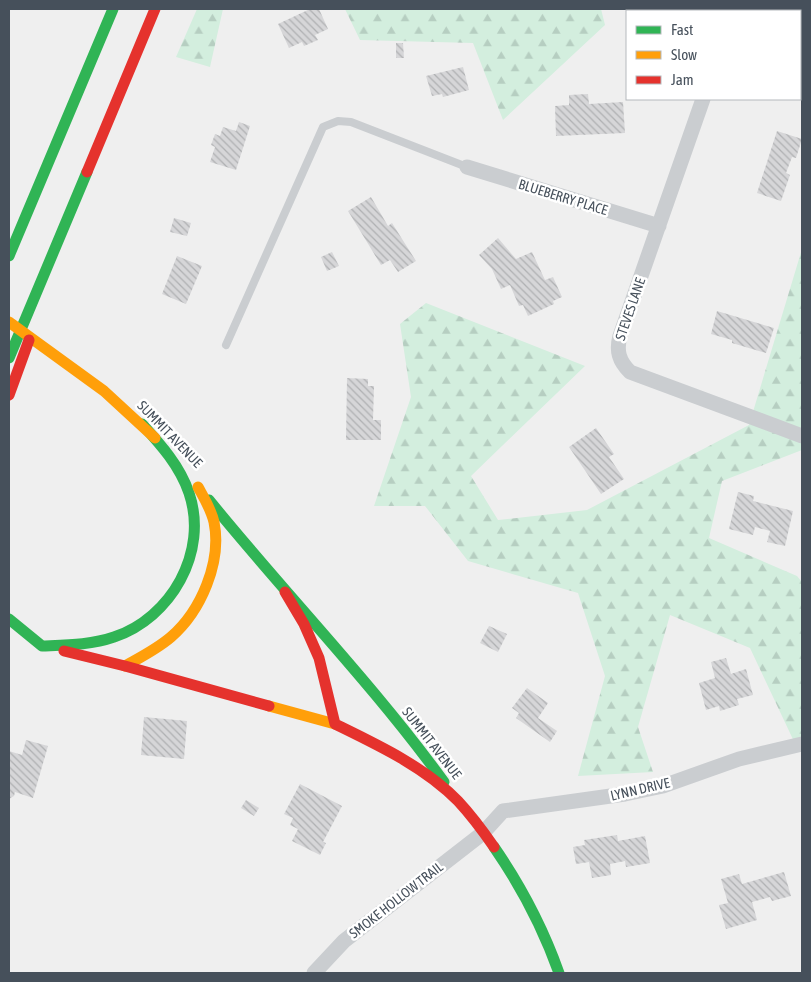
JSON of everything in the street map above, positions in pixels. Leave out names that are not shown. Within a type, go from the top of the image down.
[{"type":"main road","points":[[9,256],[113,9]]},
{"type":"main road","points":[[9,358],[155,9]]},
{"type":"main road","points":[[9,395],[106,126]]},
{"type":"main road","name":"SUMMIT AVENUE","points":[[9,322],[109,395],[142,424],[337,649],[426,756],[523,891],[553,954],[559,973]]},
{"type":"main road","points":[[9,619],[42,646],[89,643],[128,631],[151,617],[171,596],[184,576],[192,547],[194,513],[183,478],[168,453],[142,424]]},
{"type":"main road","points":[[125,666],[158,647],[177,632],[197,605],[208,581],[216,550],[214,524],[209,508],[197,486]]},
{"type":"main road","name":"SUMMIT AVENUE","points":[[286,592],[304,624],[319,658],[335,724],[381,746],[427,775],[456,799]]},
{"type":"main road","points":[[18,641],[125,666],[335,724]]},
{"type":"street","name":"STEVES LANE","points":[[703,100],[617,346],[618,356],[623,366],[630,372],[802,436]]},
{"type":"street","name":"BLUEBERRY PLACE","points":[[468,167],[659,226]]},
{"type":"street","name":"LYNN DRIVE","points":[[483,833],[503,812],[625,794],[663,786],[739,759],[802,744]]},
{"type":"street","name":"SMOKE HOLLOW TRAIL","points":[[314,973],[344,941],[483,833]]},
{"type":"lane","points":[[226,345],[323,127],[338,121],[351,122],[468,167]]},
{"type":"green space","points":[[197,9],[223,9],[210,67],[176,57]]},
{"type":"green space","points":[[345,9],[601,9],[605,25],[503,120],[473,43],[360,40]]},
{"type":"green space","points":[[802,249],[802,450],[722,481],[709,538],[797,576],[802,582],[802,749],[798,750],[750,648],[670,615],[638,727],[653,772],[578,776],[605,676],[578,593],[468,561],[425,506],[374,506],[411,397],[400,324],[426,303],[585,366],[471,476],[498,520],[587,510],[749,425]]},
{"type":"building","points":[[310,9],[319,9],[328,29],[315,35],[318,40],[304,46],[302,42],[289,48],[278,24]]},
{"type":"building","points":[[396,43],[403,43],[404,58],[396,58]]},
{"type":"building","points":[[463,67],[469,90],[443,97],[442,94],[432,96],[426,76]]},
{"type":"building","points":[[588,94],[589,104],[623,102],[625,133],[556,136],[555,106],[569,105],[569,95]]},
{"type":"building","points":[[239,122],[250,126],[236,170],[210,162],[215,147],[211,145],[215,134],[220,136],[223,127],[236,131]]},
{"type":"building","points":[[777,131],[802,139],[796,158],[792,157],[786,173],[790,175],[781,201],[757,193]]},
{"type":"building","points":[[371,197],[388,226],[392,223],[416,261],[398,272],[390,260],[381,265],[348,211]]},
{"type":"building","points":[[174,218],[191,223],[187,236],[170,232]]},
{"type":"building","points":[[498,238],[516,259],[532,252],[545,280],[553,277],[562,297],[553,301],[554,304],[528,316],[523,305],[519,306],[510,285],[501,289],[492,269],[479,255]]},
{"type":"building","points":[[332,252],[339,266],[327,271],[321,257]]},
{"type":"building","points":[[177,256],[202,266],[186,304],[162,294]]},
{"type":"building","points":[[717,311],[774,328],[766,353],[732,343],[732,340],[711,334]]},
{"type":"building","points":[[347,378],[368,379],[368,386],[374,386],[373,420],[381,420],[381,440],[346,440]]},
{"type":"building","points":[[596,428],[614,454],[609,457],[624,479],[601,494],[569,447]]},
{"type":"building","points":[[738,492],[754,496],[753,501],[793,511],[785,546],[767,542],[770,531],[755,527],[753,535],[729,529]]},
{"type":"building","points":[[489,626],[507,634],[498,652],[480,643]]},
{"type":"building","points":[[726,658],[731,674],[746,669],[753,695],[737,699],[739,705],[720,711],[719,706],[706,710],[699,683],[715,678],[711,662]]},
{"type":"building","points":[[527,688],[548,703],[538,718],[557,731],[550,742],[516,718],[519,713],[512,708]]},
{"type":"building","points":[[144,717],[187,721],[184,759],[141,755]]},
{"type":"building","points":[[26,740],[48,746],[33,798],[15,792],[14,796],[9,799],[9,751],[22,755]]},
{"type":"building","points":[[300,784],[342,806],[323,842],[326,843],[320,855],[292,841],[298,829],[290,825],[293,818],[284,814]]},
{"type":"building","points":[[246,800],[259,808],[254,816],[241,808]]},
{"type":"building","points":[[617,835],[618,841],[645,836],[650,863],[626,867],[625,861],[610,864],[611,875],[592,878],[589,862],[576,864],[573,847],[585,845],[584,840]]},
{"type":"building","points":[[784,872],[791,896],[772,901],[770,897],[752,902],[757,920],[726,929],[719,905],[728,903],[721,879],[739,874],[742,884]]},
{"type":"traffic: fast","points":[[9,256],[113,9]]},
{"type":"traffic: fast","points":[[9,358],[87,172]]},
{"type":"traffic: fast","points":[[9,619],[42,646],[87,643],[105,640],[134,628],[153,615],[168,599],[180,580],[189,559],[194,538],[194,515],[189,493],[181,474],[163,448],[142,424]]},
{"type":"traffic: fast","points":[[209,500],[358,674],[444,782]]},
{"type":"traffic: fast","points":[[494,847],[531,908],[559,973]]},
{"type":"traffic: slow","points":[[9,322],[104,391],[155,438]]},
{"type":"traffic: slow","points":[[125,666],[155,649],[171,637],[192,614],[207,585],[212,569],[216,537],[211,513],[198,487]]},
{"type":"traffic: slow","points":[[269,706],[335,724]]},
{"type":"traffic: jam","points":[[87,172],[155,9]]},
{"type":"traffic: jam","points":[[9,395],[29,340]]},
{"type":"traffic: jam","points":[[285,592],[304,624],[319,658],[335,724],[368,740],[416,767],[431,778],[458,801],[494,847]]},
{"type":"traffic: jam","points":[[64,651],[269,706]]}]
